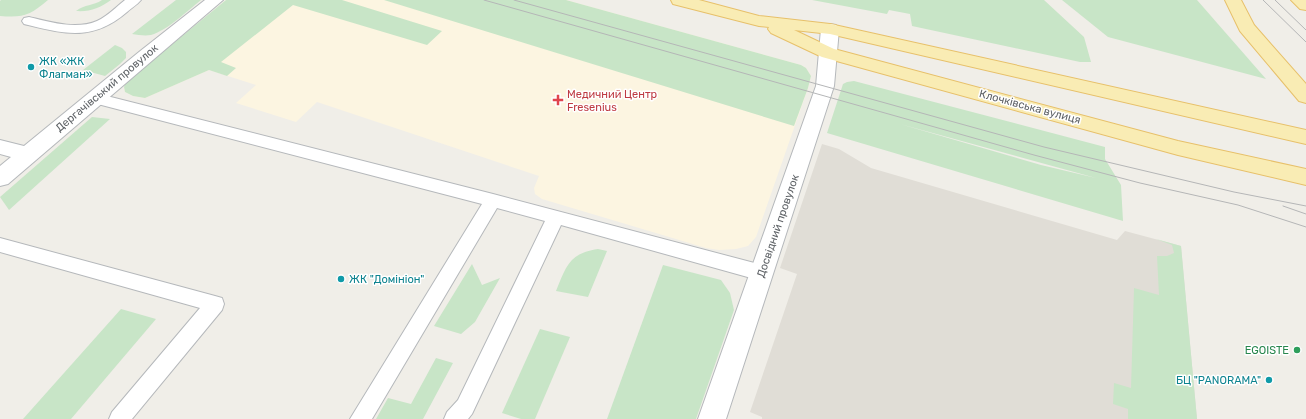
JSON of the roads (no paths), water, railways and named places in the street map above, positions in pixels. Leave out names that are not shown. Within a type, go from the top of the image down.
[{"type":"main road","name":"Клочківська вулиця","points":[[679,0],[759,21],[830,29],[1306,137]]},
{"type":"main road","points":[[1233,0],[1246,27],[1306,96]]},
{"type":"main road","points":[[1298,0],[1306,5]]},
{"type":"main road","name":"Клочківська вулиця","points":[[759,21],[828,53],[1178,148],[1306,177]]},
{"type":"street","name":"Дергачівський провулок","points":[[0,178],[215,0]]},
{"type":"street","name":"Досвідний провулок","points":[[712,419],[825,86],[830,29]]},
{"type":"street","points":[[0,147],[28,155]]},
{"type":"lane","points":[[29,21],[58,27],[87,29],[102,24],[134,0]]},
{"type":"lane","points":[[95,98],[493,200],[762,273]]},
{"type":"lane","points":[[360,419],[493,200]]},
{"type":"lane","points":[[454,419],[466,407],[556,217]]},
{"type":"lane","points":[[0,245],[215,304],[119,419]]},
{"type":"tram line","points":[[484,0],[1034,155],[1140,183],[1238,205],[1306,227]]},
{"type":"tram line","points":[[514,0],[1044,147],[1234,192],[1306,206]]},
{"type":"tram line","points":[[1263,0],[1306,42]]},
{"type":"tram line","points":[[1275,0],[1306,30]]},
{"type":"tram line","points":[[1283,206],[1306,214]]},
{"type":"place","name":"ЖК «ЖК Флагман»","points":[[31,67]]},
{"type":"place","name":"Медичний Центр Fresenius","points":[[558,100]]},
{"type":"place","name":"ЖК \"Домініон\"","points":[[341,279]]},
{"type":"place","name":"EGOISTE","points":[[1297,350]]},
{"type":"place","name":"БЦ \"PANORAMA\"","points":[[1269,380]]}]
